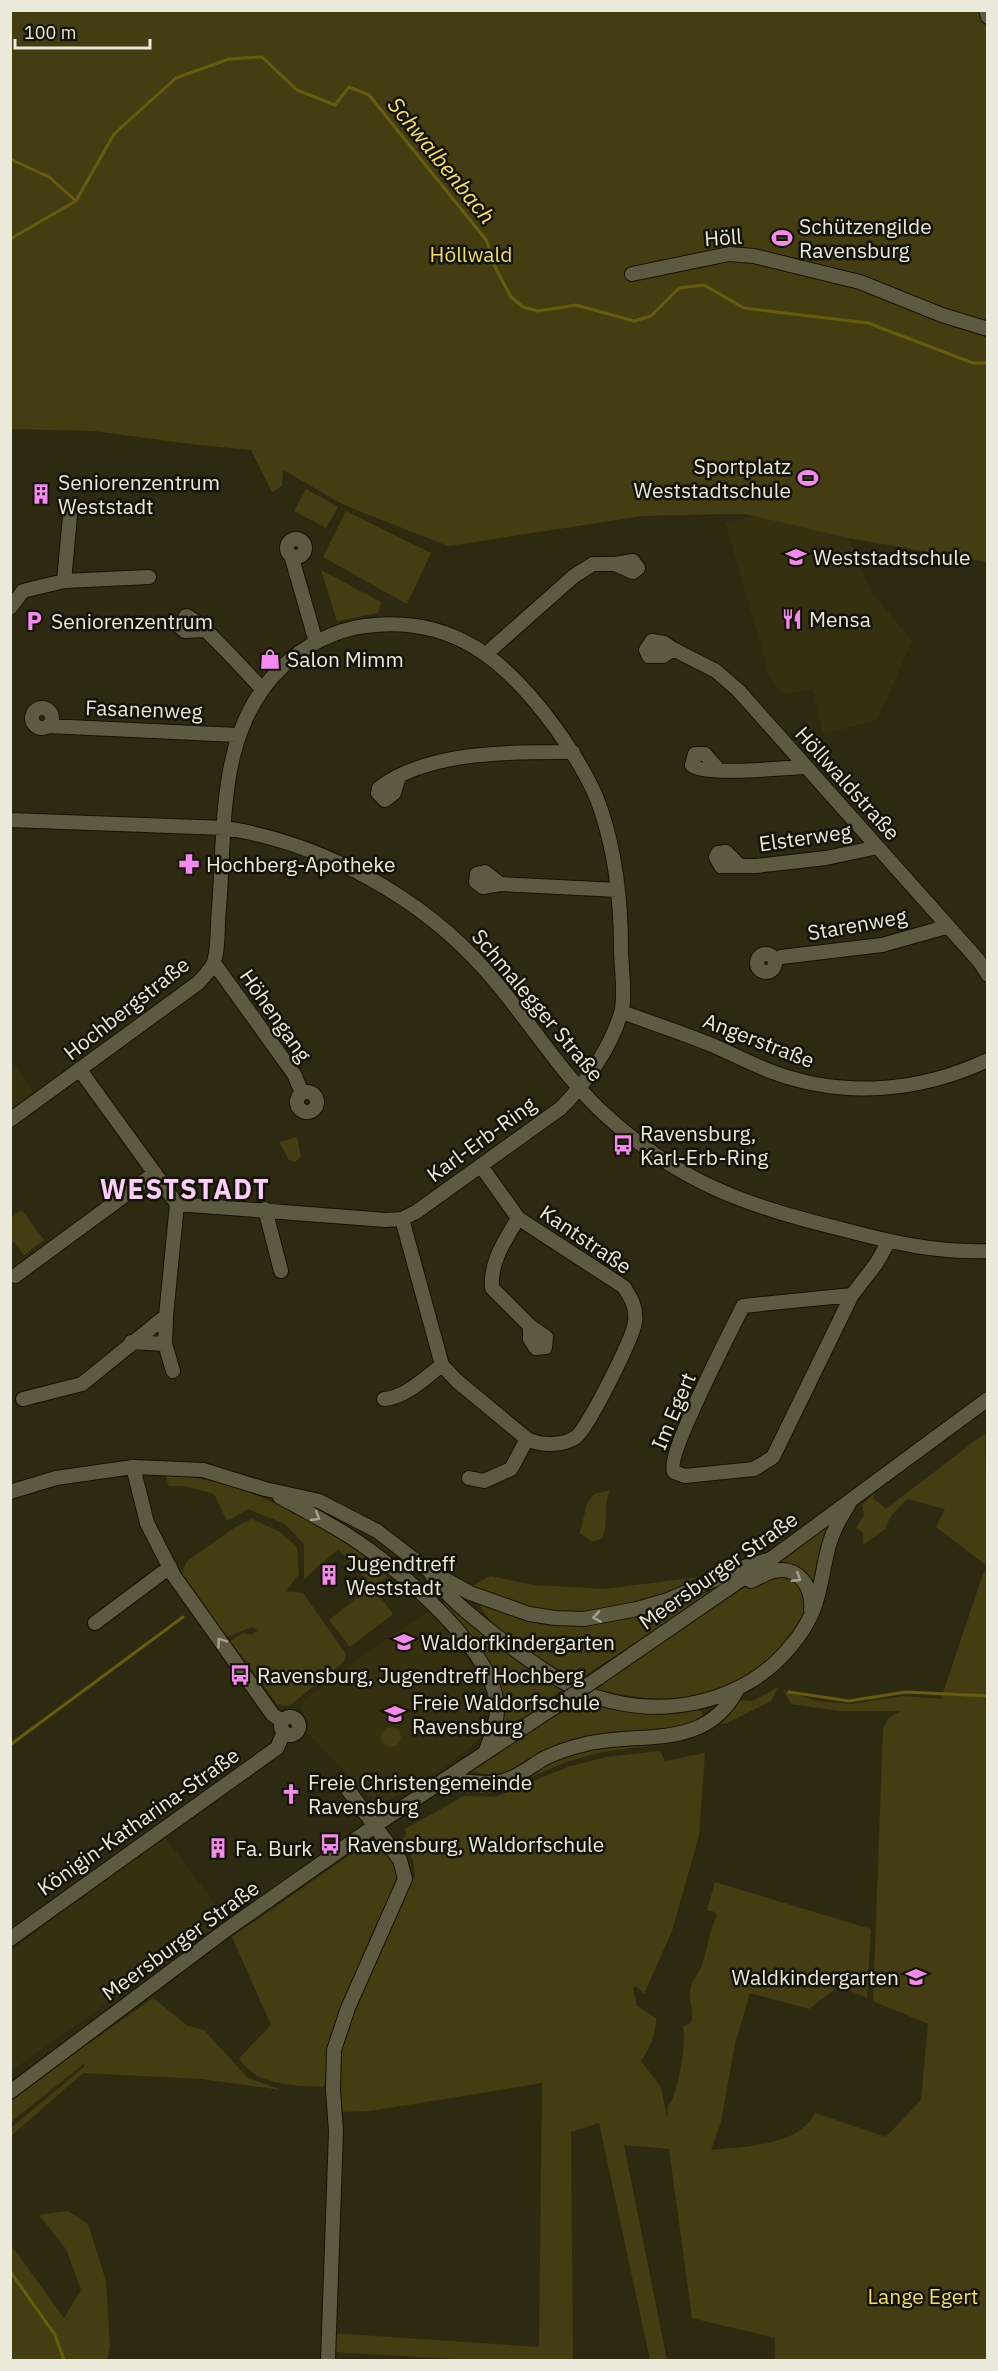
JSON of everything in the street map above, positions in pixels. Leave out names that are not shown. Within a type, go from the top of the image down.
[{"type":"street","points":[[986,10],[987,17]]},
{"type":"street","name":"Höll","points":[[632,274],[729,254],[754,256],[860,282],[942,315],[987,330]]},
{"type":"street","points":[[64,581],[70,516]]},
{"type":"street","points":[[291,555],[316,642]]},
{"type":"street","points":[[486,654],[574,576],[592,564],[615,564]]},
{"type":"street","points":[[10,608],[23,591],[64,581],[150,577]]},
{"type":"street","name":"Hochbergstraße","points":[[10,1120],[198,984],[214,963],[231,759],[245,716],[262,689],[288,661],[316,642],[362,627],[408,624],[445,632],[486,654],[527,691],[573,752],[600,809],[618,890],[622,1012]]},
{"type":"street","points":[[205,630],[262,689]]},
{"type":"street","name":"Höllwaldstraße","points":[[673,649],[716,671],[738,690],[946,927],[983,956],[987,975]]},
{"type":"street","name":"Fasanenweg","points":[[48,726],[237,735]]},
{"type":"street","points":[[399,776],[427,766],[479,755],[573,752]]},
{"type":"street","points":[[717,768],[736,772],[805,767]]},
{"type":"street","name":"Schmalegger Straße","points":[[10,820],[225,828],[253,832],[320,854],[380,886],[433,921],[486,971],[580,1089],[629,1135],[669,1164],[714,1190],[765,1209],[889,1241],[950,1251],[987,1251]]},
{"type":"street","name":"Elsterweg","points":[[738,864],[756,866],[826,858],[878,848]]},
{"type":"street","points":[[500,884],[618,890]]},
{"type":"street","name":"Starenweg","points":[[775,961],[781,957],[882,945],[946,927]]},
{"type":"street","name":"Höhengang","points":[[214,963],[294,1074],[302,1093]]},
{"type":"street","name":"Karl-Erb-Ring","points":[[177,1204],[386,1220],[402,1218],[416,1212],[561,1108],[580,1089],[596,1066],[622,1012]]},
{"type":"street","name":"Angerstraße","points":[[622,1012],[774,1072],[821,1086],[859,1089],[907,1087],[963,1072],[987,1060]]},
{"type":"street","points":[[80,1070],[177,1204],[165,1344],[173,1371]]},
{"type":"street","name":"Kantstraße","points":[[481,1166],[518,1218],[624,1287],[634,1310],[635,1322],[630,1338],[584,1429],[574,1438],[557,1444],[539,1443],[527,1439]]},
{"type":"street","points":[[15,1276],[155,1173]]},
{"type":"street","points":[[265,1209],[281,1271]]},
{"type":"street","points":[[402,1218],[442,1365],[457,1381],[527,1439],[511,1469],[484,1481],[469,1478]]},
{"type":"street","points":[[518,1218],[496,1257],[491,1275],[492,1288],[530,1326]]},
{"type":"street","name":"Im Egert","points":[[852,1294],[743,1306],[688,1421],[672,1461],[674,1472],[685,1476],[754,1469],[773,1457],[852,1294],[876,1264],[889,1241]]},
{"type":"street","points":[[22,1398],[81,1384],[166,1316]]},
{"type":"street","points":[[131,1342],[165,1344]]},
{"type":"street","points":[[384,1399],[392,1399],[403,1393],[442,1365]]},
{"type":"street","name":"Meersburger Straße","points":[[10,2092],[207,1944],[376,1825],[724,1592],[849,1504],[987,1399]]},
{"type":"street","points":[[10,1492],[56,1479],[133,1467],[203,1470],[265,1489],[319,1501],[336,1508],[377,1531],[428,1570],[470,1593],[529,1614],[584,1619],[668,1600],[741,1568],[771,1559]]},
{"type":"street","name":"Königin-Katharina-Straße","points":[[10,1939],[277,1748],[283,1727],[172,1572],[147,1523],[133,1467]]},
{"type":"street","points":[[265,1489],[368,1549],[422,1594],[451,1623],[483,1666],[495,1694],[495,1724],[485,1753]]},
{"type":"street","points":[[428,1570],[460,1606],[549,1674],[585,1692],[615,1700],[673,1706],[711,1700],[737,1690],[776,1663],[795,1641],[819,1600],[829,1545],[849,1504]]},
{"type":"street","points":[[724,1592],[775,1570],[786,1571],[794,1574],[808,1586],[812,1599],[811,1615]]},
{"type":"street","points":[[95,1623],[172,1572]]},
{"type":"street","points":[[470,1593],[478,1612],[495,1634]]},
{"type":"street","points":[[444,1780],[504,1781],[546,1758],[581,1745],[602,1741],[664,1738],[688,1731],[718,1714],[729,1704],[737,1690]]},
{"type":"street","points":[[328,2361],[336,2131],[333,2090],[334,2050],[348,2008],[405,1879],[400,1860],[346,1787]]},
{"type":"shaded area","name":"Weststadtschule","points":[[777,511],[839,517],[871,592],[912,641],[877,720],[823,734],[812,689],[783,695],[770,677],[725,522]]},
{"type":"shaded area","points":[[11,1060],[34,1093],[10,1108]]},
{"type":"shaded area","name":"Freie Waldorfschule Ravensburg","points":[[432,1610],[482,1680],[488,1707],[482,1735],[470,1748],[419,1785],[377,1805],[308,1733],[308,1721],[300,1707],[310,1696],[372,1649]]},
{"type":"shaded area","points":[[164,1836],[226,1919],[11,2071],[11,1951]]},
{"type":"green space","name":"Höllwald","points":[[11,11],[987,11],[987,562],[848,538],[746,514],[642,516],[448,546],[344,505],[283,470],[282,486],[272,492],[251,450],[94,431],[11,429]]},
{"type":"green space","points":[[306,489],[338,507],[326,528],[294,511]]},
{"type":"green space","points":[[346,511],[431,553],[407,604],[323,557]]},
{"type":"green space","points":[[321,570],[381,602],[378,613],[337,621]]},
{"type":"green space","points":[[297,1137],[301,1157],[295,1162],[289,1160],[279,1142]]},
{"type":"green space","points":[[22,1210],[44,1240],[24,1255],[14,1242],[10,1244],[11,1218]]},
{"type":"green space","points":[[985,1433],[987,1566],[936,1527],[945,1509],[907,1499],[891,1516],[885,1529],[863,1545],[863,1533],[856,1528],[864,1515],[862,1505],[875,1492],[873,1498],[886,1509]]},
{"type":"green space","points":[[165,1475],[186,1476],[234,1487],[283,1506],[328,1529],[346,1540],[388,1577],[373,1588],[393,1614],[350,1647],[329,1620],[372,1586],[338,1549],[304,1579],[304,1544],[285,1524],[248,1509],[227,1521],[214,1494],[185,1486],[169,1486]]},
{"type":"green space","points":[[611,1490],[606,1502],[602,1538],[592,1542],[580,1533],[587,1503],[594,1494]]},
{"type":"green space","points":[[252,1519],[280,1532],[297,1547],[299,1574],[286,1591],[303,1593],[346,1654],[344,1662],[289,1706],[277,1704],[230,1641],[243,1633],[251,1635],[258,1630],[252,1627],[229,1636],[220,1633],[181,1575],[187,1561],[237,1526]]},
{"type":"green space","points":[[834,1521],[817,1593],[808,1578],[799,1571],[770,1567]]},
{"type":"green space","name":"Lange Egert","points":[[987,1569],[987,2360],[775,2360],[775,2338],[692,2318],[669,2149],[624,2145],[667,2360],[650,2360],[599,2123],[571,2132],[573,2360],[473,2360],[332,2352],[331,2333],[539,2347],[542,2083],[370,2111],[341,2112],[338,2115],[340,2039],[406,1888],[415,1876],[413,1860],[401,1839],[406,1836],[405,1829],[464,1796],[496,1797],[567,1767],[606,1757],[660,1751],[665,1761],[705,1753],[699,1836],[672,1931],[644,1994],[636,1986],[633,1989],[637,2006],[656,2018],[652,2041],[641,2061],[661,2087],[667,2118],[668,2106],[672,2101],[681,2068],[684,2043],[683,2026],[691,2023],[692,2018],[691,1986],[702,1965],[717,1916],[715,1912],[707,1910],[715,1882],[871,1929],[867,1998],[839,1986],[809,2009],[750,1993],[735,2044],[721,2122],[711,2150],[754,2146],[784,2138],[807,2124],[815,2113],[886,2137],[921,2100],[928,2024],[873,2001],[883,1730],[888,1718],[901,1711],[839,1711],[791,1704],[783,1690],[817,1701],[852,1704],[903,1696],[941,1699],[983,1574]]},
{"type":"green space","points":[[744,1572],[575,1682],[507,1637],[485,1613],[477,1600],[572,1623],[616,1621],[660,1608]]},
{"type":"green space","points":[[783,1575],[793,1578],[806,1592],[805,1622],[782,1652],[766,1667],[745,1680],[703,1695],[681,1698],[636,1697],[590,1687],[748,1585]]},
{"type":"green space","points":[[490,1576],[534,1585],[605,1589],[699,1577],[672,1592],[601,1613],[537,1612],[470,1587]]},
{"type":"green space","points":[[449,1599],[491,1637],[561,1691],[492,1740],[500,1705],[441,1604]]},
{"type":"green space","points":[[778,1687],[771,1701],[725,1724],[718,1723],[741,1700],[753,1701]]},
{"type":"green space","points":[[580,1699],[632,1711],[697,1709],[702,1712],[703,1719],[669,1730],[600,1736],[566,1743],[510,1771],[498,1774],[471,1771],[493,1757],[553,1708]]},
{"type":"green space","points":[[387,1727],[395,1727],[401,1733],[401,1741],[395,1747],[387,1747],[381,1741],[381,1733]]},
{"type":"green space","points":[[708,1727],[696,1736],[680,1742],[602,1752],[566,1762],[500,1790],[485,1793],[447,1792],[460,1788],[494,1788],[511,1784],[559,1758],[595,1746],[661,1741],[692,1734]]},
{"type":"green space","points":[[377,1836],[402,1877],[333,2034],[326,2068],[326,2083],[322,2087],[299,2086],[265,2079],[246,2067],[239,2058],[271,2025],[232,1937]]},
{"type":"green space","points":[[153,1998],[188,2026],[204,2030],[248,2078],[282,2090],[201,2079],[83,2073],[11,2136],[11,2128],[84,2067],[85,2063],[11,2122],[11,2099]]},
{"type":"green space","points":[[67,2211],[88,2224],[106,2281],[110,2347],[107,2360],[11,2360],[11,2245],[64,2318],[81,2290],[66,2249],[39,2215]]},
{"type":"waterway","name":"Schwalbenbach","points":[[10,239],[76,201],[114,134],[176,78],[229,59],[262,57],[297,90],[335,105],[349,87],[369,95],[487,241],[494,265],[511,297],[523,307],[538,311],[576,305],[634,321],[651,316],[679,288],[704,285],[744,308],[868,323],[973,363],[988,363]]},
{"type":"waterway","points":[[10,159],[49,177],[76,201]]},
{"type":"waterway","points":[[10,1745],[183,1617]]},
{"type":"waterway","points":[[789,1692],[849,1701],[906,1692],[988,1696]]},
{"type":"waterway","points":[[10,2271],[55,2335],[64,2360]]},
{"type":"place","name":"Schützengilde Ravensburg","points":[[782,238]]},
{"type":"place","name":"Sportplatz Weststadtschule","points":[[808,478]]},
{"type":"place","name":"Seniorenzentrum Weststadt","points":[[41,494]]},
{"type":"place","name":"Weststadtschule","points":[[796,557]]},
{"type":"place","name":"Mensa","points":[[792,619]]},
{"type":"place","name":"Seniorenzentrum","points":[[34,621]]},
{"type":"place","name":"Salon Mimm","points":[[270,659]]},
{"type":"place","name":"Hochberg-Apotheke","points":[[189,864]]},
{"type":"place","name":"Ravensburg, Karl-Erb-Ring","points":[[623,1145]]},
{"type":"place","name":"Jugendtreff Weststadt","points":[[329,1575]]},
{"type":"place","name":"Waldorfkindergarten","points":[[404,1642]]},
{"type":"place","name":"Ravensburg, Jugendtreff Hochberg","points":[[240,1675]]},
{"type":"place","name":"Freie Waldorfschule Ravensburg","points":[[395,1714]]},
{"type":"place","name":"Freie Christengemeinde Ravensburg","points":[[291,1794]]},
{"type":"place","name":"Ravensburg, Waldorfschule","points":[[330,1844]]},
{"type":"place","name":"Fa. Burk","points":[[218,1848]]},
{"type":"place","name":"Waldkindergarten","points":[[916,1977]]},
{"type":"district","name":"WESTSTADT","points":[[185,1188]]}]
